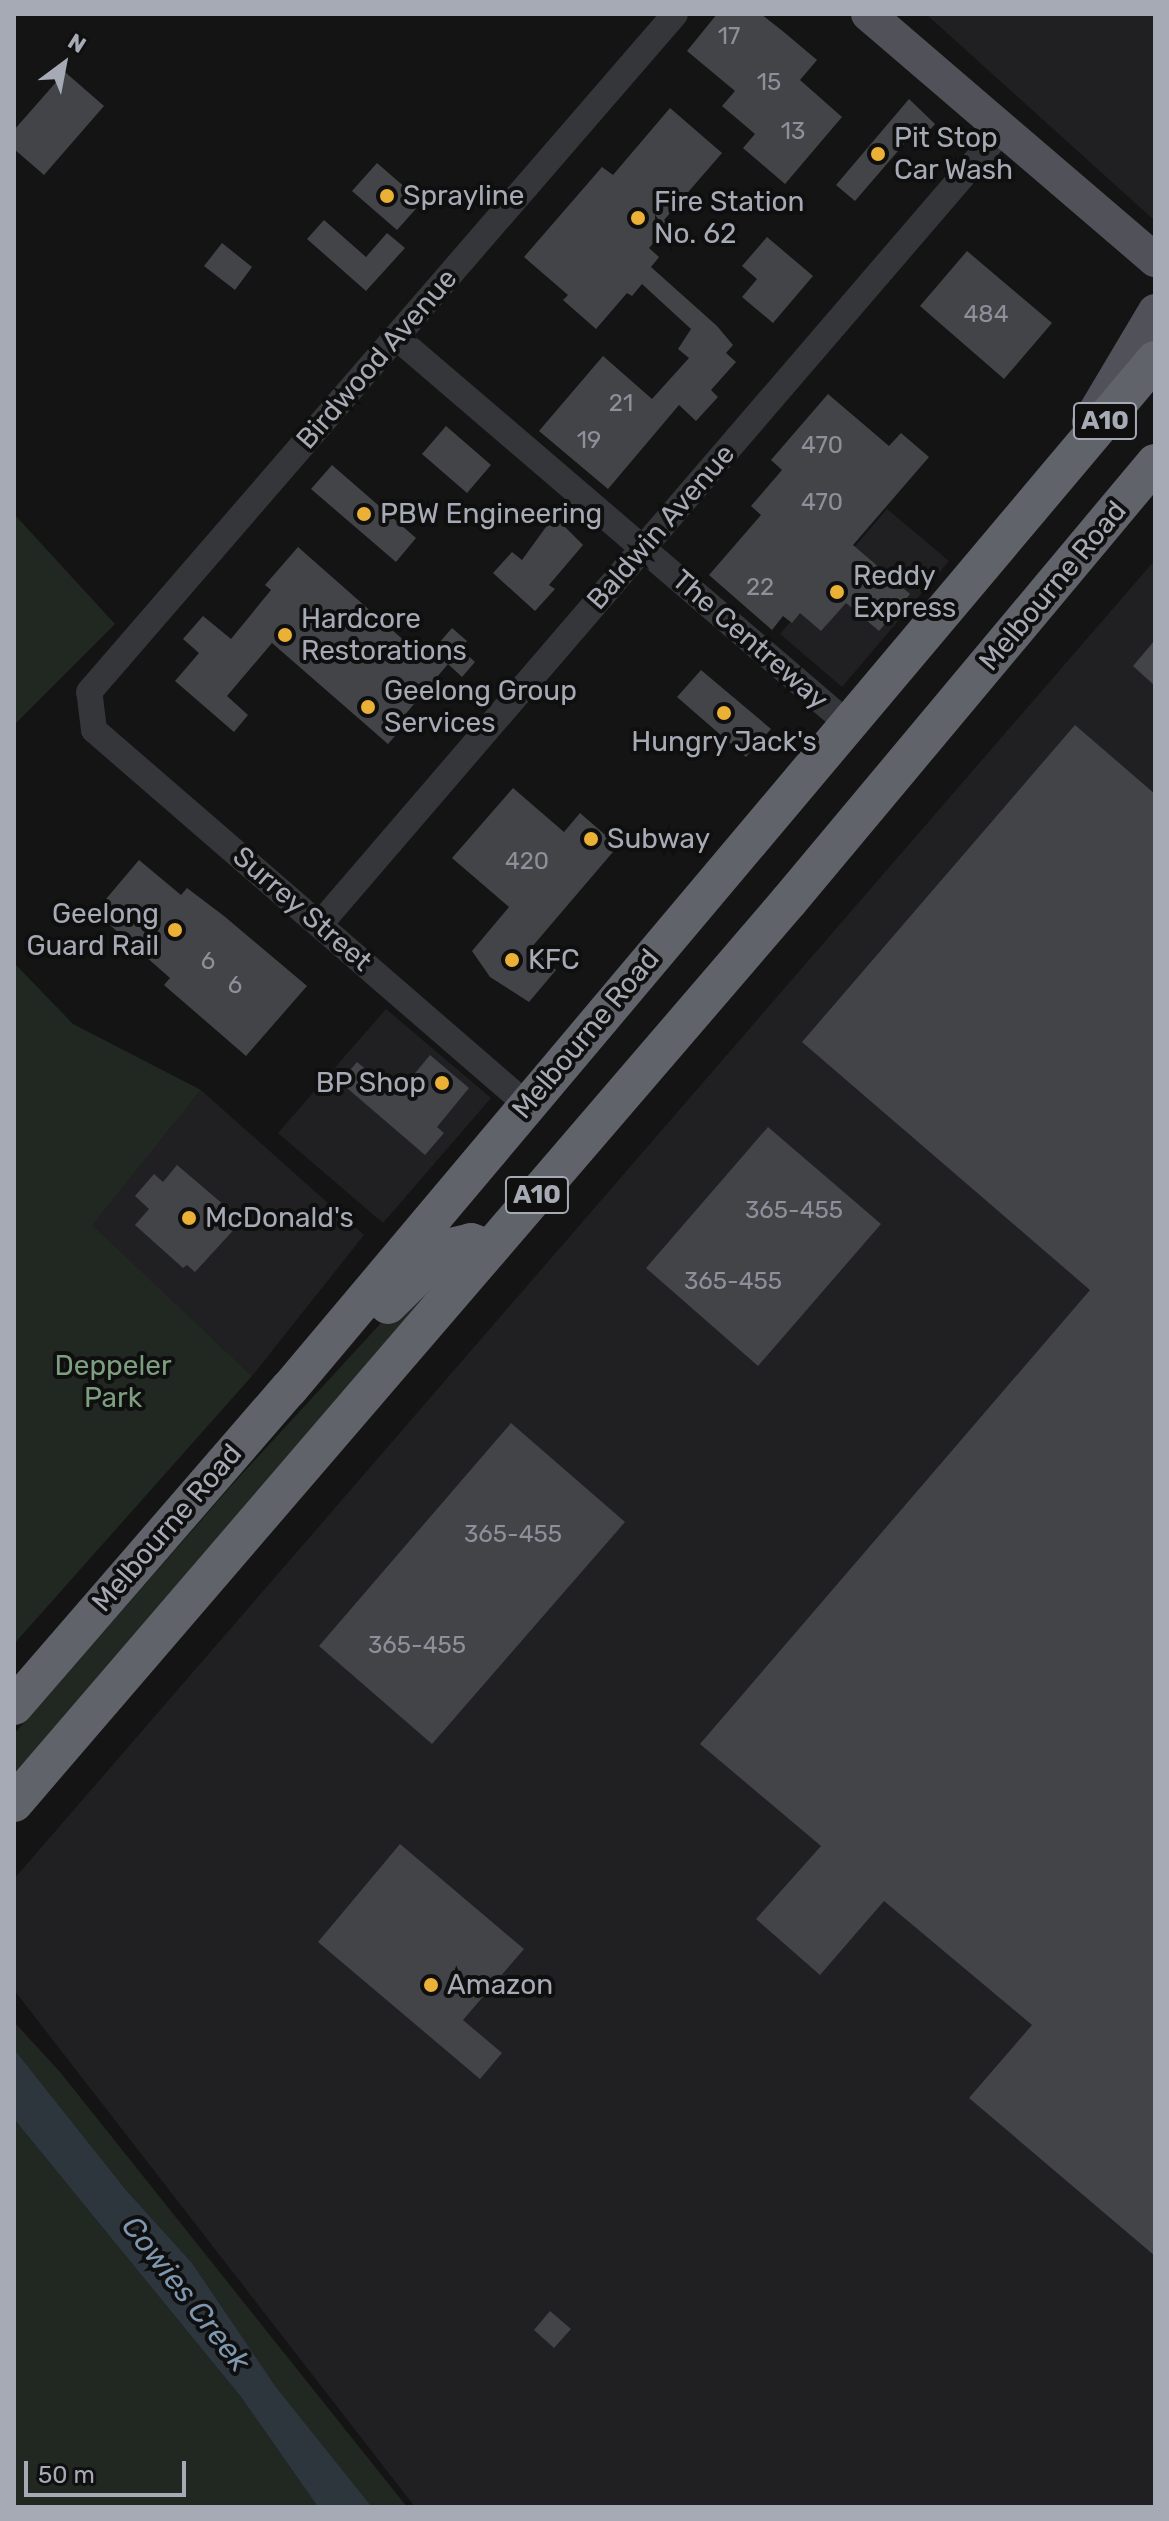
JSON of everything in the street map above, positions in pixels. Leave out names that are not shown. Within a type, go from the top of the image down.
[{"type":"highway","name":"Melbourne Road","points":[[14,1706],[289,1389],[1155,360]]},
{"type":"highway","name":"Melbourne Road","points":[[14,1803],[490,1249],[1155,463]]},
{"type":"highway","points":[[289,1389],[360,1338],[439,1251],[471,1242],[490,1249]]},
{"type":"main road","points":[[868,14],[1155,260]]},
{"type":"main road","points":[[1055,482],[1155,311]]},
{"type":"street","name":"Birdwood Avenue","points":[[87,709],[89,692],[675,14]]},
{"type":"street","name":"Baldwin Avenue","points":[[320,924],[1003,129]]},
{"type":"street","name":"The Centreway","points":[[396,337],[849,725]]},
{"type":"street","name":"Surrey Street","points":[[87,709],[94,730],[526,1104]]},
{"type":"shaded area","points":[[926,14],[1155,14],[1155,221]]},
{"type":"shaded area","points":[[887,509],[949,561],[842,687],[780,634]]},
{"type":"shaded area","points":[[1155,560],[1155,2507],[415,2507],[14,1990],[14,1879]]},
{"type":"shaded area","points":[[386,1009],[491,1098],[383,1223],[278,1133]]},
{"type":"shaded area","points":[[201,1090],[364,1235],[252,1376],[91,1225]]},
{"type":"green space","points":[[14,514],[115,624],[14,725]]},
{"type":"green space","name":"Deppeler Park","points":[[14,963],[73,1024],[201,1090],[92,1225],[252,1376],[14,1644]]},
{"type":"green space","points":[[460,1258],[14,1779],[14,1734],[231,1486],[427,1273]]},
{"type":"green space","points":[[14,2022],[60,2072],[407,2507],[372,2507],[276,2387],[192,2263],[126,2190],[14,2049]]},
{"type":"green space","points":[[14,2119],[241,2397],[318,2507],[14,2507]]},
{"type":"water","name":"Cowies Creek","points":[[14,2049],[126,2190],[192,2263],[276,2387],[372,2507],[318,2507],[241,2397],[14,2119]]},
{"type":"building","points":[[717,14],[761,14],[785,33],[817,60],[800,80],[842,117],[785,184],[743,148],[755,134],[722,106],[735,91],[687,51]]},
{"type":"building","points":[[65,72],[104,106],[44,175],[14,149],[14,130]]},
{"type":"building","name":"Pit Stop Car Wash","points":[[909,99],[935,124],[924,137],[916,130],[855,201],[836,185]]},
{"type":"building","points":[[670,108],[722,153],[664,220],[669,225],[649,248],[659,257],[651,267],[717,326],[733,345],[726,353],[736,362],[711,390],[718,397],[696,421],[679,405],[608,489],[539,431],[603,356],[652,399],[689,358],[678,349],[691,329],[642,284],[632,296],[627,293],[596,329],[563,300],[568,295],[524,257],[602,167],[613,175]]},
{"type":"building","name":"Sprayline","points":[[377,163],[422,202],[397,230],[352,191]]},
{"type":"building","points":[[324,220],[366,257],[387,233],[405,248],[366,291],[307,239]]},
{"type":"building","points":[[767,237],[813,276],[773,323],[742,297],[757,279],[742,266]]},
{"type":"building","points":[[222,243],[252,267],[235,290],[204,266]]},
{"type":"building","points":[[967,251],[1052,323],[1004,379],[920,306]]},
{"type":"building","points":[[828,394],[889,446],[901,433],[929,457],[853,545],[910,594],[879,631],[846,603],[821,631],[800,613],[792,623],[783,616],[772,630],[709,575],[761,515],[751,506],[782,470],[771,460]]},
{"type":"building","points":[[446,426],[491,465],[467,493],[422,454]]},
{"type":"building","name":"PBW Engineering","points":[[332,465],[416,538],[396,562],[311,489]]},
{"type":"building","points":[[554,516],[583,545],[549,585],[555,589],[535,611],[493,573],[512,552],[522,560]]},
{"type":"building","points":[[298,547],[425,659],[452,628],[467,641],[460,648],[475,662],[462,677],[448,664],[403,717],[408,721],[388,744],[272,643],[227,696],[248,715],[234,732],[175,681],[199,653],[183,639],[203,616],[231,639],[271,590],[265,585]]},
{"type":"building","points":[[1155,640],[1155,686],[1133,666]]},
{"type":"building","name":"Hungry Jack's","points":[[701,670],[771,729],[746,757],[677,697]]},
{"type":"building","points":[[1075,725],[1155,794],[1155,2256],[969,2098],[1032,2025],[884,1901],[820,1975],[756,1919],[821,1846],[700,1744],[1090,1290],[802,1042]]},
{"type":"building","points":[[513,788],[564,832],[580,813],[618,846],[531,948],[556,970],[529,1002],[490,977],[472,951],[509,907],[452,858]]},
{"type":"building","points":[[139,860],[181,895],[187,888],[307,986],[246,1056],[164,985],[170,978],[95,912]]},
{"type":"building","points":[[430,1055],[469,1088],[437,1127],[444,1133],[425,1155],[340,1082],[357,1062],[397,1095]]},
{"type":"building","points":[[768,1127],[881,1224],[758,1366],[646,1268]]},
{"type":"building","name":"McDonald's","points":[[177,1165],[238,1217],[239,1224],[195,1272],[187,1265],[183,1268],[135,1225],[149,1209],[135,1196],[154,1174],[163,1182]]},
{"type":"building","points":[[511,1423],[625,1522],[432,1744],[319,1646]]},
{"type":"building","name":"Amazon","points":[[400,1844],[524,1949],[463,2020],[502,2053],[480,2079],[318,1942]]},
{"type":"building","points":[[550,2311],[571,2329],[554,2348],[534,2330]]},
{"type":"place","name":"Pit Stop Car Wash","points":[[878,154]]},
{"type":"place","name":"Sprayline","points":[[387,196]]},
{"type":"place","name":"Fire Station No. 62","points":[[638,218]]},
{"type":"place","name":"PBW Engineering","points":[[364,514]]},
{"type":"place","name":"Reddy Express","points":[[837,592]]},
{"type":"place","name":"Hardcore Restorations","points":[[285,635]]},
{"type":"place","name":"Geelong Group Services","points":[[368,707]]},
{"type":"place","name":"Hungry Jack's","points":[[724,713]]},
{"type":"place","name":"Subway","points":[[591,839]]},
{"type":"place","name":"Geelong Guard Rail","points":[[175,930]]},
{"type":"place","name":"KFC","points":[[512,960]]},
{"type":"place","name":"BP Shop","points":[[442,1083]]},
{"type":"place","name":"McDonald's","points":[[189,1218]]},
{"type":"place","name":"Amazon","points":[[431,1985]]}]
